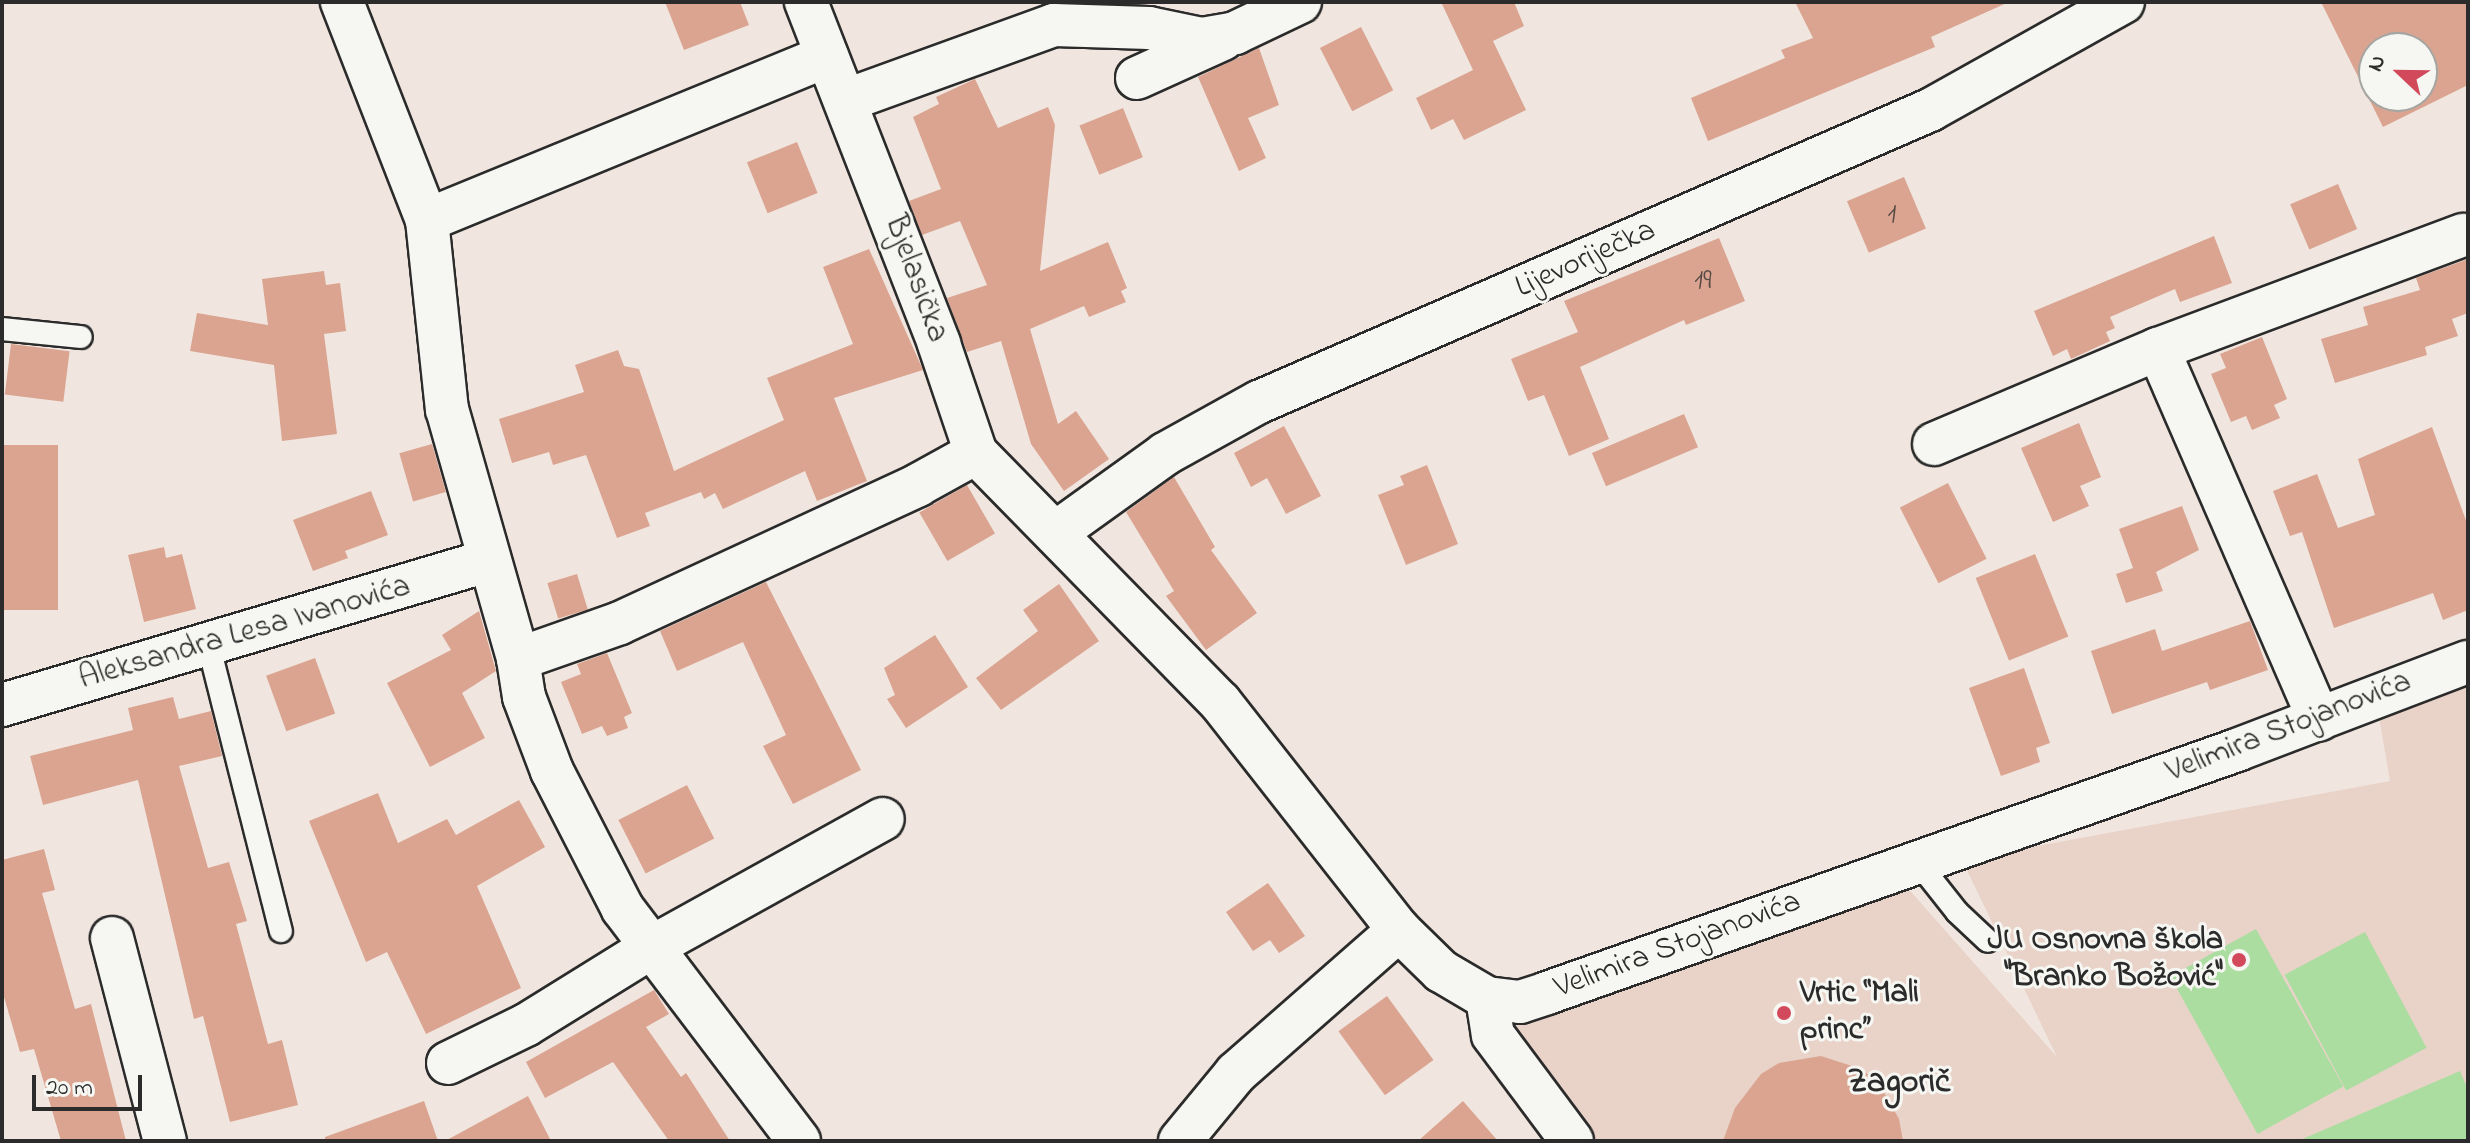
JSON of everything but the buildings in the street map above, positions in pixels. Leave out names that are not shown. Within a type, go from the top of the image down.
[{"type":"street","points":[[342,2],[427,220],[447,409],[487,561],[518,659],[524,697],[552,771],[623,909],[799,1141]]},
{"type":"street","name":"Bjelasička","points":[[806,2],[847,100],[976,453],[989,472],[1058,531]]},
{"type":"street","points":[[1137,78],[1300,2]]},
{"type":"street","name":"Lijevoriječka","points":[[1058,531],[1165,454],[1259,402],[1930,110],[2123,2]]},
{"type":"street","points":[[847,100],[1054,25],[1145,15],[1202,39],[1235,33]]},
{"type":"street","points":[[427,220],[827,56]]},
{"type":"street","points":[[1934,444],[2158,349],[2463,235]]},
{"type":"street","points":[[2158,349],[2319,720]]},
{"type":"street","points":[[518,659],[620,623],[918,485],[976,453]]},
{"type":"street","name":"Velimira Stojanovića","points":[[1058,531],[1220,702],[1399,930],[1441,971],[1487,998],[1520,1002],[2319,720],[2468,662]]},
{"type":"street","name":"Aleksandra Lesa Ivanovića","points":[[2,705],[209,647],[487,561]]},
{"type":"street","points":[[448,1063],[526,1025],[650,948],[883,819]]},
{"type":"street","points":[[1180,1141],[1236,1073],[1399,930]]},
{"type":"street","points":[[112,938],[165,1141]]},
{"type":"street","points":[[1487,998],[1493,1035],[1572,1141]]},
{"type":"lane","points":[[2,329],[81,337]]},
{"type":"lane","points":[[209,647],[281,931]]},
{"type":"lane","points":[[1916,860],[1957,912],[1988,941]]},
{"type":"shaded area","name":"JU Osnovna škola \"Branko Božović\"","points":[[2468,680],[2468,1141],[1586,1141],[1509,1027],[1905,885],[2057,1057],[1962,860],[2390,781],[2377,705]]},
{"type":"green space","points":[[2256,929],[2343,1086],[2258,1134],[2170,977]]},
{"type":"green space","points":[[2365,932],[2427,1048],[2346,1090],[2285,975]]},
{"type":"green space","points":[[2460,1071],[2468,1090],[2468,1141],[2298,1141]]},
{"type":"place","name":"JU Osnovna škola \"Branko Božović\"","points":[[2239,960]]},
{"type":"place","name":"Vrtic “Mali princ”","points":[[1784,1013]]},
{"type":"district","name":"Zagorič","points":[[1899,1084]]}]
